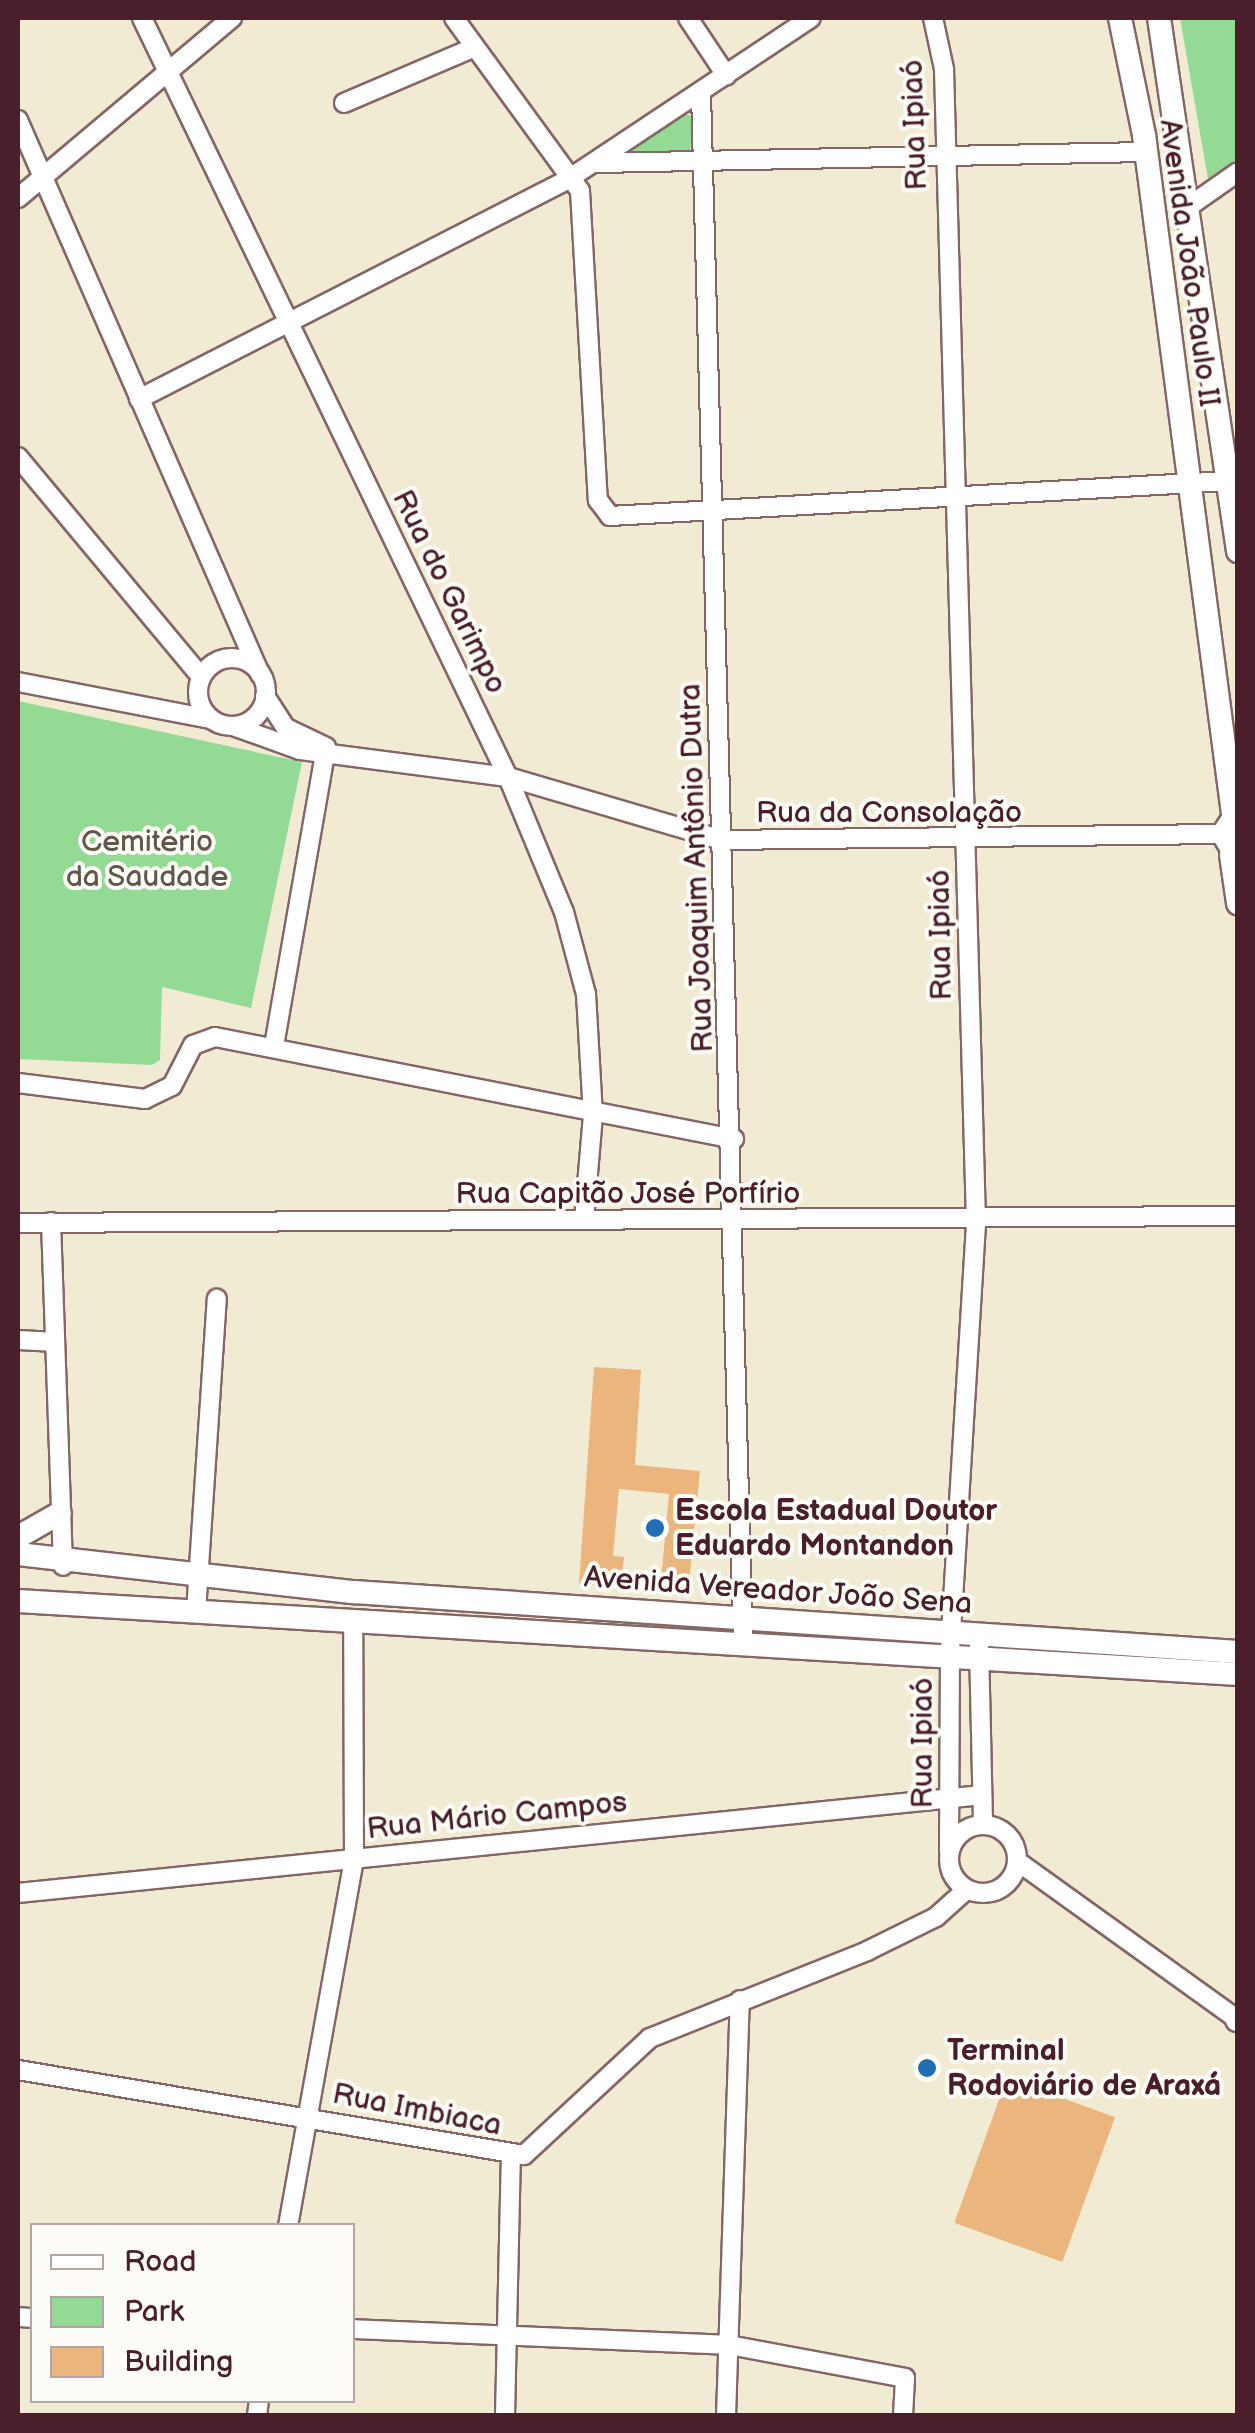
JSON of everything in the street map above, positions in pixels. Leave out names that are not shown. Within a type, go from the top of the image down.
[{"type":"main road","name":"Avenida João Paulo II","points":[[1120,18],[1146,152],[1238,903]]},
{"type":"main road","name":"Avenida João Paulo II","points":[[1160,18],[1192,205],[1238,551]]},
{"type":"main road","points":[[18,1589],[19,1549],[60,1513]]},
{"type":"main road","name":"Avenida Vereador João Sena","points":[[19,1549],[63,1566],[743,1629],[950,1654],[979,1645],[1238,1652]]},
{"type":"main road","name":"Avenida Vereador João Sena","points":[[18,1601],[353,1620],[952,1630],[979,1645],[1238,1674]]},
{"type":"street","name":"Rua do Garimpo","points":[[142,18],[508,776],[578,953],[593,1115],[584,1220]]},
{"type":"street","points":[[18,198],[232,18]]},
{"type":"street","points":[[454,18],[570,178],[586,224],[605,512],[953,503],[1229,481]]},
{"type":"street","points":[[688,18],[726,75]]},
{"type":"street","points":[[140,399],[570,178],[811,18]]},
{"type":"street","name":"Rua Ipiaó","points":[[934,18],[944,158],[976,1224],[950,1654],[949,1852],[951,1874],[966,1890]]},
{"type":"street","points":[[344,103],[473,48]]},
{"type":"street","name":"Rua Joaquim Antônio Dutra","points":[[700,93],[734,1139],[743,1629]]},
{"type":"street","points":[[18,120],[232,608],[266,696],[255,717],[234,726],[18,682]]},
{"type":"street","points":[[594,163],[1146,152]]},
{"type":"street","points":[[1192,205],[1238,172]]},
{"type":"street","points":[[18,458],[202,677]]},
{"type":"street","points":[[212,719],[199,700],[202,677],[223,660],[232,608]]},
{"type":"street","points":[[168,633],[260,674]]},
{"type":"street","name":"Rua da Consolação","points":[[266,696],[286,728],[326,747]]},
{"type":"street","name":"Rua da Consolação","points":[[234,726],[252,740],[326,747],[508,776],[722,840],[966,842],[1232,835]]},
{"type":"street","points":[[274,1046],[326,747]]},
{"type":"street","points":[[18,1084],[145,1098],[172,1086],[204,1038],[274,1046],[593,1115],[734,1139]]},
{"type":"street","name":"Rua Capitão José Porfírio","points":[[18,1223],[584,1220],[976,1224],[1238,1216]]},
{"type":"street","points":[[51,1222],[52,1342],[63,1566]]},
{"type":"street","points":[[196,1612],[217,1299]]},
{"type":"street","points":[[18,1340],[52,1342]]},
{"type":"street","points":[[289,2223],[354,1858],[353,1620]]},
{"type":"street","name":"Rua Ipiaó","points":[[979,1645],[982,1825]]},
{"type":"street","name":"Rua Mário Campos","points":[[18,1894],[982,1795]]},
{"type":"street","name":"Rua Ipiaó","points":[[949,1852],[961,1832],[982,1825],[1011,1840],[1017,1861],[1237,2020]]},
{"type":"street","points":[[966,1890],[996,1891],[1017,1861]]},
{"type":"street","name":"Rua Imbiaca","points":[[18,2070],[309,2117],[511,2157],[554,2137],[650,2038],[867,1951],[936,1917],[966,1890]]},
{"type":"street","points":[[726,2416],[740,2000]]},
{"type":"street","points":[[505,2416],[511,2157]]},
{"type":"street","points":[[355,2330],[729,2344],[905,2378],[903,2416]]},
{"type":"green space","points":[[1180,18],[1237,18],[1237,159],[1208,179]]},
{"type":"green space","points":[[683,114],[693,116],[690,152],[634,155],[627,147]]},
{"type":"green space","name":"Cemitério da Saudade","points":[[18,701],[302,762],[251,1008],[162,987],[160,1060],[152,1065],[18,1059]]},
{"type":"building","points":[[594,1367],[641,1370],[635,1465],[700,1471],[688,1593],[660,1590],[669,1494],[619,1489],[613,1556],[624,1557],[621,1588],[579,1584]]},
{"type":"building","points":[[1007,2078],[1115,2117],[1062,2262],[954,2223]]},
{"type":"place","name":"Escola Estadual Doutor Eduardo Montandon","points":[[655,1528]]},
{"type":"place","name":"Terminal Rodoviário de Araxá","points":[[927,2068]]}]
